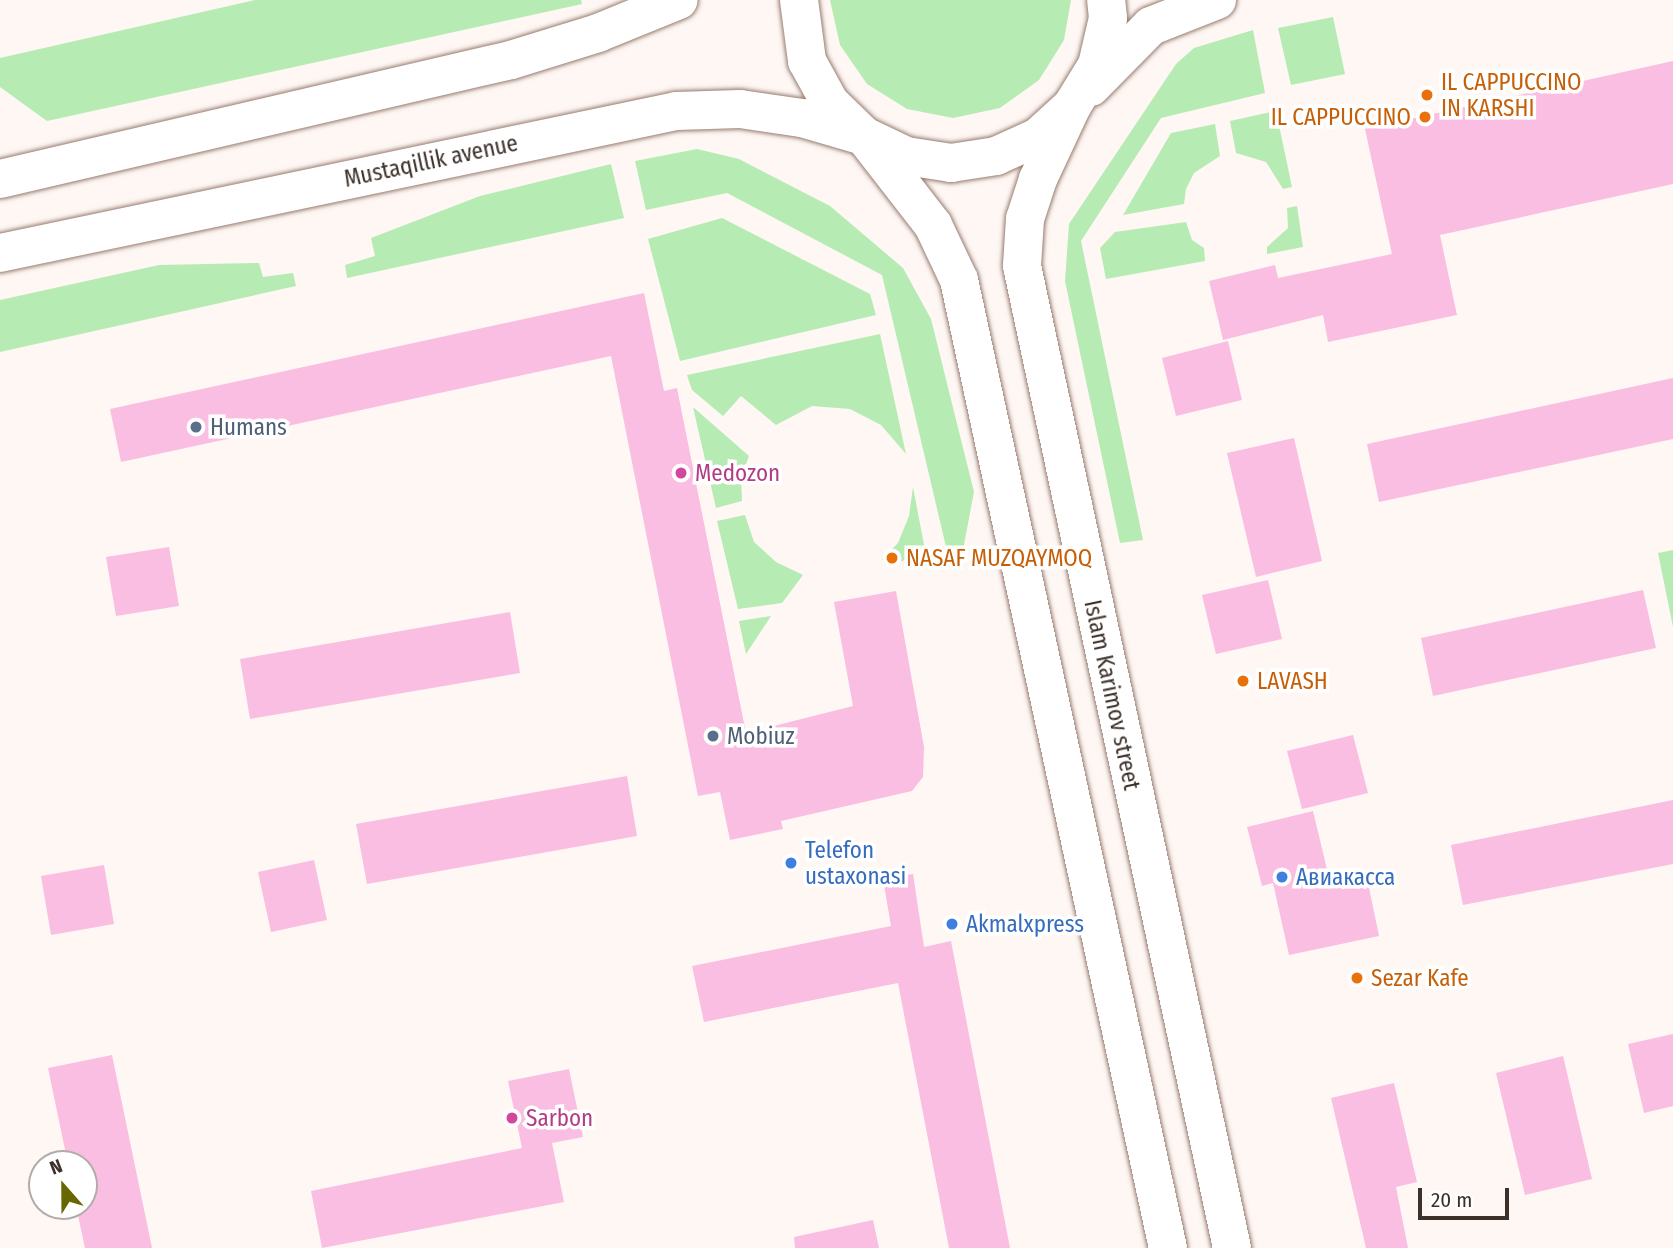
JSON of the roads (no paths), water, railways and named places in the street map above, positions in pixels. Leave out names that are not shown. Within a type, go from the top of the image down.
[{"type":"main road","points":[[0,178],[511,60],[598,33],[679,0]]},
{"type":"main road","points":[[799,0],[807,61],[830,103],[864,136],[933,225],[959,280],[1168,1248]]},
{"type":"main road","points":[[1072,106],[1097,65],[1108,18],[1106,0]]},
{"type":"main road","points":[[864,136],[906,156],[951,163],[996,156],[1038,137],[1151,26],[1217,0]]},
{"type":"main road","name":"Islam Karimov street","points":[[1072,106],[1034,193],[1026,219],[1022,266],[1232,1248]]},
{"type":"main road","name":"Mustaqillik avenue","points":[[0,253],[676,111],[740,109],[802,118],[864,136]]},
{"type":"place","name":"IL CAPPUCCINO IN KARSHI","points":[[1427,95]]},
{"type":"place","name":"IL CAPPUCCINO","points":[[1425,117]]},
{"type":"place","name":"Humans","points":[[196,427]]},
{"type":"place","name":"Medozon","points":[[681,473]]},
{"type":"place","name":"NASAF MUZQAYMOQ","points":[[892,558]]},
{"type":"place","name":"LAVASH","points":[[1243,681]]},
{"type":"place","name":"Mobiuz","points":[[713,736]]},
{"type":"place","name":"Telefon ustaxonasi","points":[[791,863]]},
{"type":"place","name":"Авиакасса","points":[[1282,877]]},
{"type":"place","name":"Akmalxpress","points":[[952,924]]},
{"type":"place","name":"Sezar Kafe","points":[[1357,978]]},
{"type":"place","name":"Sarbon","points":[[512,1118]]}]
